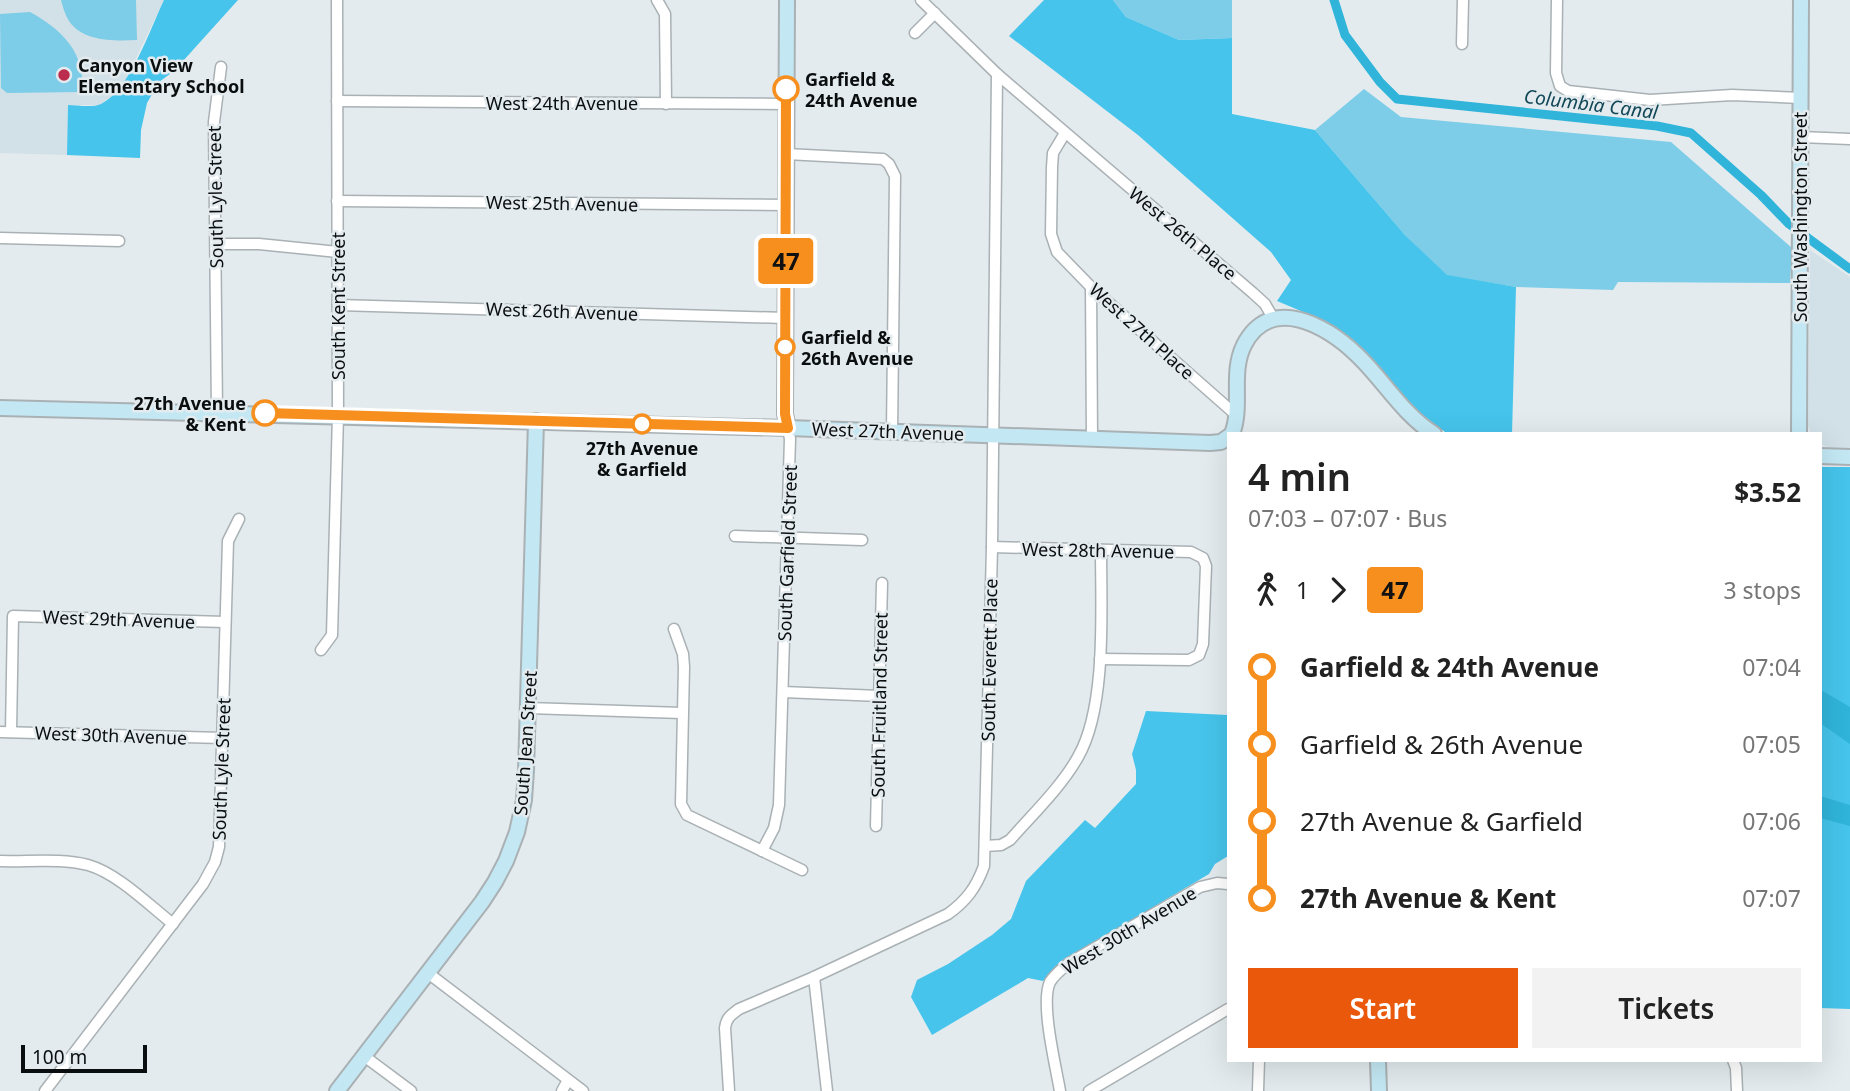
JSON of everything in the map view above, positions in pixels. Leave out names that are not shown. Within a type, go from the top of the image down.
[{"type":"main road","name":"South Garfield Street","points":[[787,0],[785,414],[788,428]]},
{"type":"main road","name":"South Washington Street","points":[[1799,432],[1801,0]]},
{"type":"main road","points":[[1231,432],[1235,414],[1237,375],[1245,342],[1256,328],[1273,318],[1285,316],[1301,319],[1342,341],[1373,370],[1409,414],[1432,432]]},
{"type":"main road","name":"West 27th Avenue","points":[[0,408],[788,428],[1210,443],[1221,442],[1227,438]]},
{"type":"main road","name":"South Jean Street","points":[[337,1091],[482,902],[513,847],[524,800],[536,421]]},
{"type":"main road","points":[[1822,456],[1850,457]]},
{"type":"main road","points":[[1378,1062],[1379,1091]]},
{"type":"street","name":"South Kent Street","points":[[321,650],[332,635],[338,415],[337,0]]},
{"type":"street","name":"West 26th Place","points":[[921,0],[997,74],[1254,293],[1265,303],[1273,318]]},
{"type":"street","points":[[1461,44],[1462,0]]},
{"type":"street","points":[[1557,0],[1556,74],[1560,86],[1568,90],[1583,94],[1650,100],[1732,95],[1801,98]]},
{"type":"street","points":[[1789,0],[1801,0]]},
{"type":"street","points":[[659,2],[665,14],[666,104]]},
{"type":"street","points":[[915,33],[935,13]]},
{"type":"street","name":"South Lyle Street","points":[[217,412],[214,122],[220,66]]},
{"type":"street","name":"South Everett Place","points":[[729,1091],[726,1020],[739,1009],[814,977],[956,909],[974,890],[984,866],[992,547],[997,74]]},
{"type":"street","name":"West 24th Avenue","points":[[337,101],[786,104]]},
{"type":"street","name":"West 27th Place","points":[[1065,133],[1053,153],[1051,234],[1054,245],[1064,261],[1091,287],[1235,414]]},
{"type":"street","points":[[1800,137],[1850,139]]},
{"type":"street","points":[[786,155],[883,159],[895,176],[892,432]]},
{"type":"street","name":"West 25th Avenue","points":[[337,201],[786,205]]},
{"type":"street","points":[[0,237],[120,241]]},
{"type":"street","points":[[216,244],[259,244],[338,252]]},
{"type":"street","points":[[1091,287],[1092,440]]},
{"type":"street","name":"West 26th Avenue","points":[[338,305],[785,318]]},
{"type":"street","name":"South Garfield Street","points":[[762,851],[774,828],[779,805],[788,538],[788,428]]},
{"type":"street","name":"South Lyle Street","points":[[45,1091],[203,884],[215,862],[219,847],[228,541],[234,524],[239,519]]},
{"type":"street","points":[[735,537],[862,540]]},
{"type":"street","name":"West 28th Avenue","points":[[992,547],[1191,552],[1203,558],[1206,566],[1205,618],[1203,644],[1199,655],[1189,660],[1100,659]]},
{"type":"street","points":[[985,846],[1001,845],[1010,840],[1080,755],[1094,707],[1100,659],[1101,550]]},
{"type":"street","name":"South Fruitland Street","points":[[876,826],[883,583]]},
{"type":"street","name":"West 29th Avenue","points":[[5,732],[13,616],[225,622]]},
{"type":"street","points":[[674,629],[683,654],[683,811],[802,870]]},
{"type":"street","points":[[783,692],[880,696]]},
{"type":"street","points":[[528,708],[682,713]]},
{"type":"street","name":"West 30th Avenue","points":[[5,732],[222,738]]},
{"type":"street","points":[[0,871],[0,861],[70,863],[99,869],[173,924]]},
{"type":"street","name":"West 30th Avenue","points":[[1060,1091],[1046,999],[1050,983],[1058,972],[1200,887],[1227,884]]},
{"type":"street","points":[[428,973],[583,1091]]},
{"type":"street","points":[[814,977],[827,1091]]},
{"type":"street","points":[[1089,1091],[1227,1010]]},
{"type":"street","points":[[364,1056],[411,1091]]},
{"type":"street","points":[[1258,1091],[1259,1062]]},
{"type":"street","points":[[1734,1062],[1737,1091]]},
{"type":"street","points":[[562,1091],[568,1080]]},
{"type":"shaded area","name":"Canyon View Elementary School","points":[[0,0],[164,0],[124,83],[99,105],[68,105],[67,155],[0,153]]},
{"type":"shaded area","points":[[61,0],[136,0],[137,40],[100,39],[82,33],[69,21]]},
{"type":"shaded area","points":[[164,0],[238,0],[174,71],[159,82],[147,103],[141,130],[140,158],[67,155],[68,105],[97,105],[111,97],[130,73]]},
{"type":"shaded area","points":[[1044,0],[1113,0],[1126,17],[1179,40],[1232,38],[1232,114],[1315,130],[1405,235],[1447,275],[1516,287],[1512,432],[1445,432],[1414,408],[1359,346],[1320,319],[1277,301],[1291,280],[1271,252],[1138,135],[1009,36]]},
{"type":"shaded area","points":[[1113,0],[1232,0],[1232,38],[1179,40],[1126,17]]},
{"type":"shaded area","points":[[30,12],[62,35],[74,51],[82,73],[81,92],[7,93],[1,88],[0,14]]},
{"type":"shaded area","points":[[1364,89],[1401,117],[1671,142],[1792,248],[1790,283],[1618,282],[1613,290],[1516,287],[1447,276],[1405,235],[1315,130]]},
{"type":"shaded area","points":[[1810,250],[1850,277],[1850,448],[1830,448],[1822,445],[1822,432],[1810,432],[1808,426]]},
{"type":"shaded area","points":[[1822,467],[1850,467],[1850,1009],[1822,1008]]},
{"type":"shaded area","points":[[1822,691],[1850,707],[1850,744],[1822,724]]},
{"type":"shaded area","points":[[1146,711],[1227,715],[1227,857],[1215,864],[1209,874],[1066,959],[1043,981],[1028,978],[932,1035],[911,997],[917,980],[948,964],[1011,919],[1026,881],[1085,820],[1095,828],[1136,784],[1132,754]]},
{"type":"shaded area","points":[[1822,797],[1850,805],[1850,826],[1822,819]]},
{"type":"waterway","name":"Columbia Canal","points":[[1334,0],[1345,35],[1380,82],[1397,99],[1657,126],[1691,133],[1761,195],[1789,224],[1850,269]]},
{"type":"bus line","name":"47","points":[[265,413],[788,428],[785,414],[786,89]]},
{"type":"place","name":"Canyon View Elementary School","points":[[64,75]]},
{"type":"place","name":"Garfield & 24th Avenue","points":[[786,89]]},
{"type":"place","name":"Garfield & 26th Avenue","points":[[785,347]]},
{"type":"place","name":"27th Avenue & Kent","points":[[265,413]]},
{"type":"place","name":"27th Avenue & Garfield","points":[[642,424]]}]
